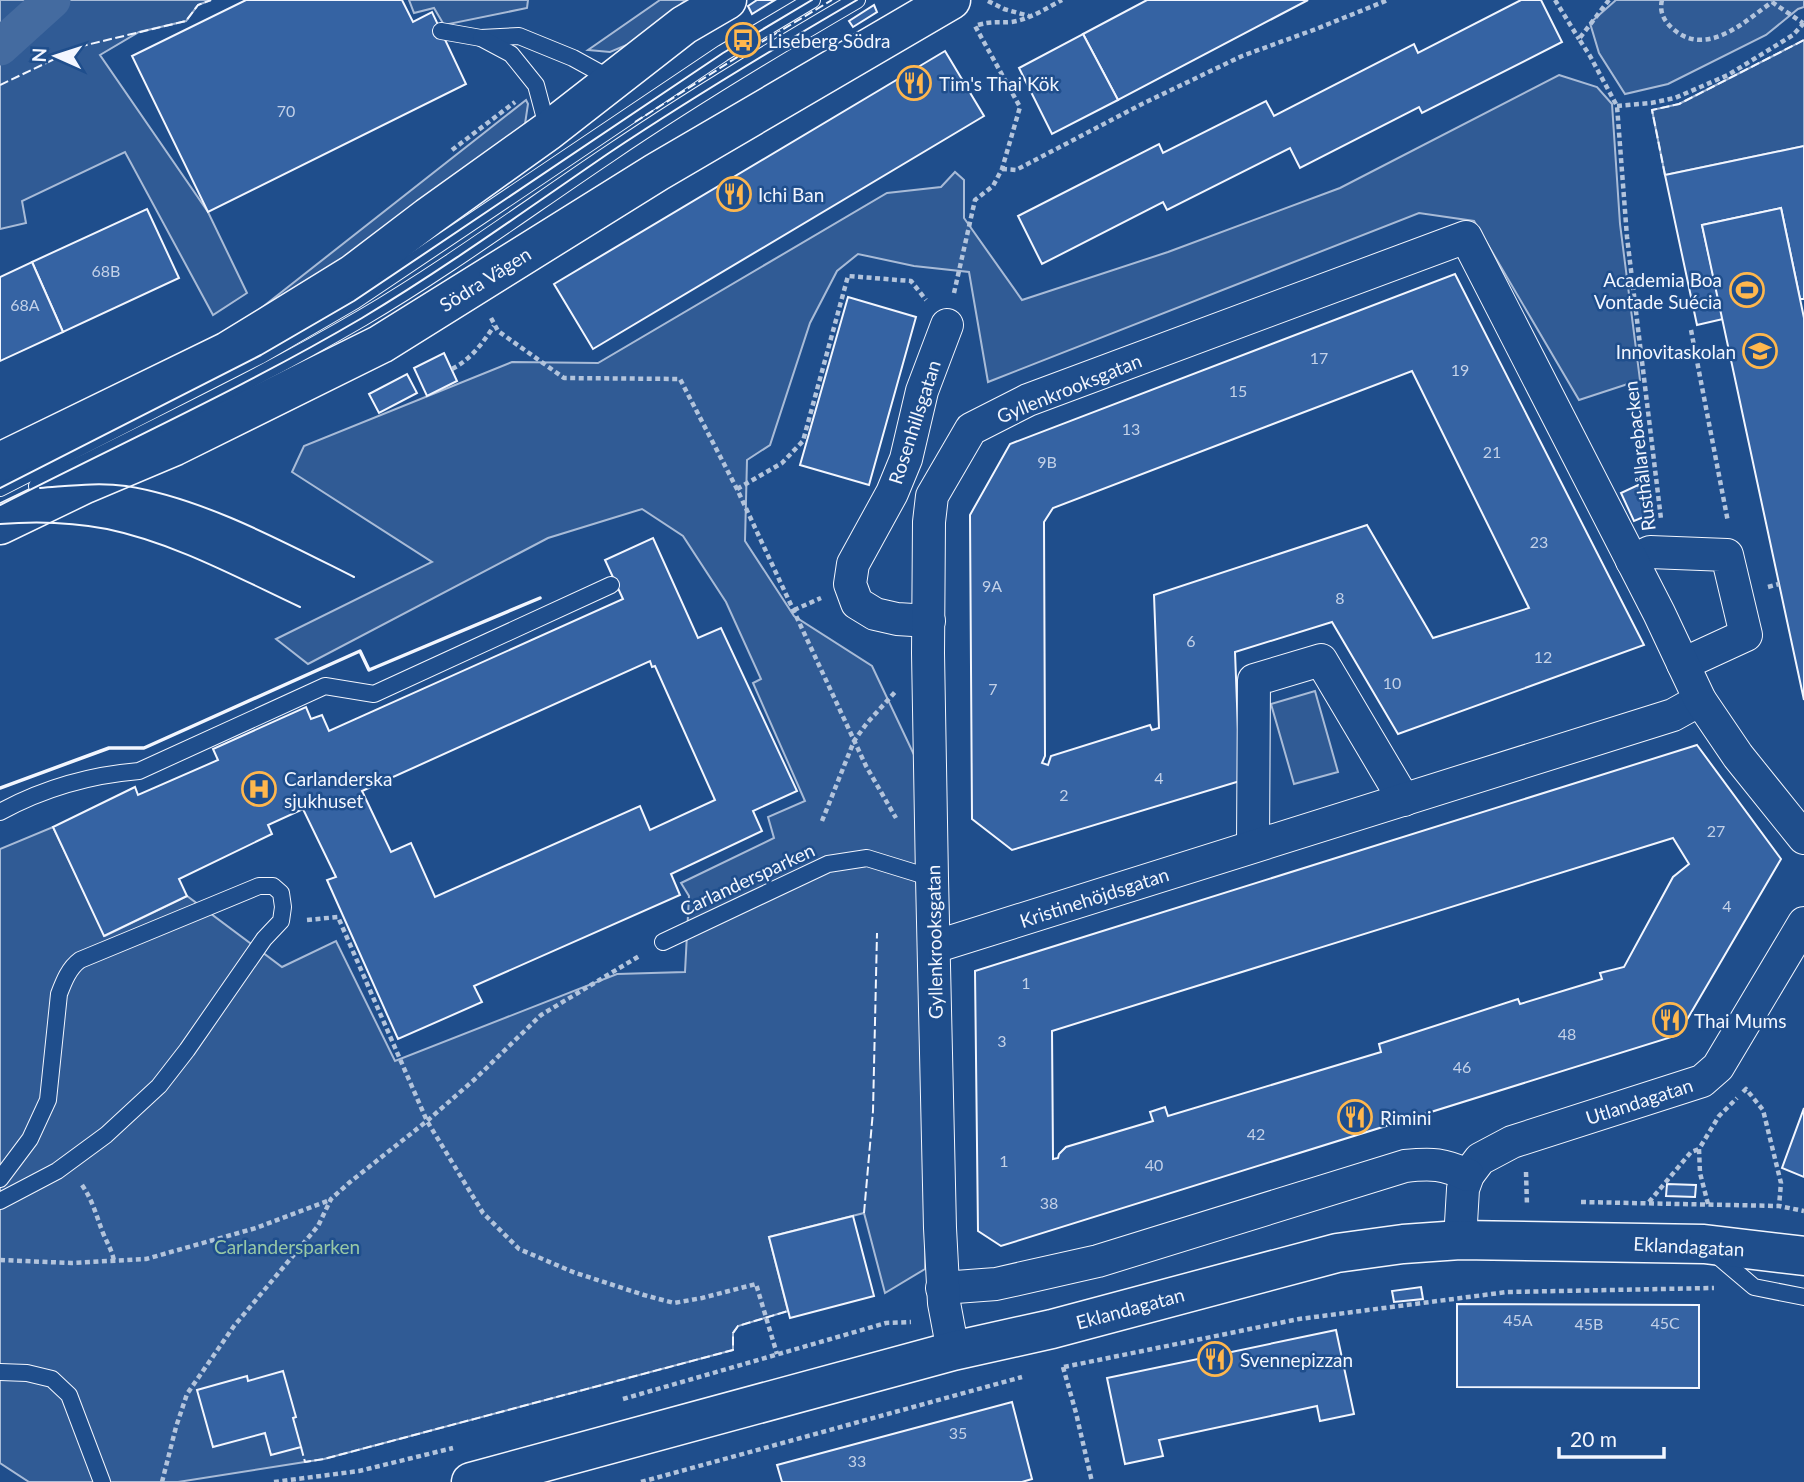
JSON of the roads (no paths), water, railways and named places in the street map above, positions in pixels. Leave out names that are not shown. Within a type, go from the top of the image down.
[{"type":"main road","points":[[0,462],[228,352],[353,274],[615,81],[684,25],[727,0]]},
{"type":"main road","name":"Södra Vägen","points":[[0,525],[85,484],[175,446],[381,344],[657,172],[963,13]]},
{"type":"main road","name":"Eklandagatan","points":[[471,1482],[953,1351],[1052,1329],[1337,1253],[1460,1240],[1704,1244],[1804,1256]]},
{"type":"street","name":"Gyllenkrooksgatan","points":[[953,1351],[945,1318],[942,1288],[928,653],[929,522],[932,496],[971,429],[1028,400],[1466,237],[1700,700],[1738,756],[1804,838]]},
{"type":"street","name":"Rosenhillsgatan","points":[[929,621],[897,619],[875,614],[857,603],[850,584],[853,564],[892,493],[906,459],[922,391],[947,325]]},
{"type":"street","points":[[1632,561],[1650,552],[1727,555],[1746,635],[1683,664]]},
{"type":"street","points":[[1253,846],[1254,680],[1321,660],[1404,800]]},
{"type":"street","name":"Kristinehöjdsgatan","points":[[934,947],[1673,715],[1700,700]]},
{"type":"street","name":"Utlandagatan","points":[[1468,1175],[1480,1159],[1512,1142],[1702,1081],[1723,1060],[1804,923]]},
{"type":"street","points":[[942,1288],[996,1284],[1098,1261],[1405,1166],[1432,1163],[1468,1175],[1464,1189],[1460,1240]]},
{"type":"lane","points":[[0,488],[249,361],[354,301],[723,53],[812,0]]},
{"type":"lane","points":[[0,505],[268,371],[364,317],[736,71],[857,0]]},
{"type":"lane","points":[[440,31],[481,38],[519,36],[573,58],[615,81]]},
{"type":"lane","points":[[481,38],[511,54],[536,85],[548,131]]},
{"type":"lane","points":[[0,812],[65,784],[108,774],[139,771],[325,686],[374,694],[611,585]]},
{"type":"lane","name":"Carlandersparken","points":[[663,942],[828,864],[867,858],[932,878]]},
{"type":"lane","points":[[0,1179],[30,1139],[48,1100],[59,994],[75,964],[259,886],[273,886],[281,893],[281,921],[264,939],[159,1086],[106,1135],[67,1164],[0,1200]]},
{"type":"lane","points":[[1704,1244],[1754,1287],[1804,1297]]},
{"type":"lane","points":[[0,1372],[27,1373],[52,1379],[69,1395],[102,1482]]},
{"type":"waterway","points":[[0,47],[52,0]]},
{"type":"tram line","points":[[0,488],[261,355],[354,301],[723,53],[812,0]]},
{"type":"tram line","points":[[0,505],[228,391],[362,318],[456,258],[670,113],[857,0]]},
{"type":"tram line","points":[[40,488],[104,484],[126,486],[184,500],[243,523],[354,577]]},
{"type":"tram line","points":[[0,524],[67,524],[132,535],[205,562],[300,607]]},
{"type":"place","name":"Liseberg Södra","points":[[743,40]]},
{"type":"place","name":"Tim's Thai Kök","points":[[914,83]]},
{"type":"place","name":"Ichi Ban","points":[[734,194]]},
{"type":"place","name":"Academia Boa Vontade Suécia","points":[[1747,290]]},
{"type":"place","name":"Innovitaskolan","points":[[1760,351]]},
{"type":"place","name":"Carlanderska sjukhuset","points":[[259,789]]},
{"type":"place","name":"Thai Mums","points":[[1670,1020]]},
{"type":"place","name":"Rimini","points":[[1355,1117]]},
{"type":"place","name":"Svennepizzan","points":[[1215,1359]]}]
